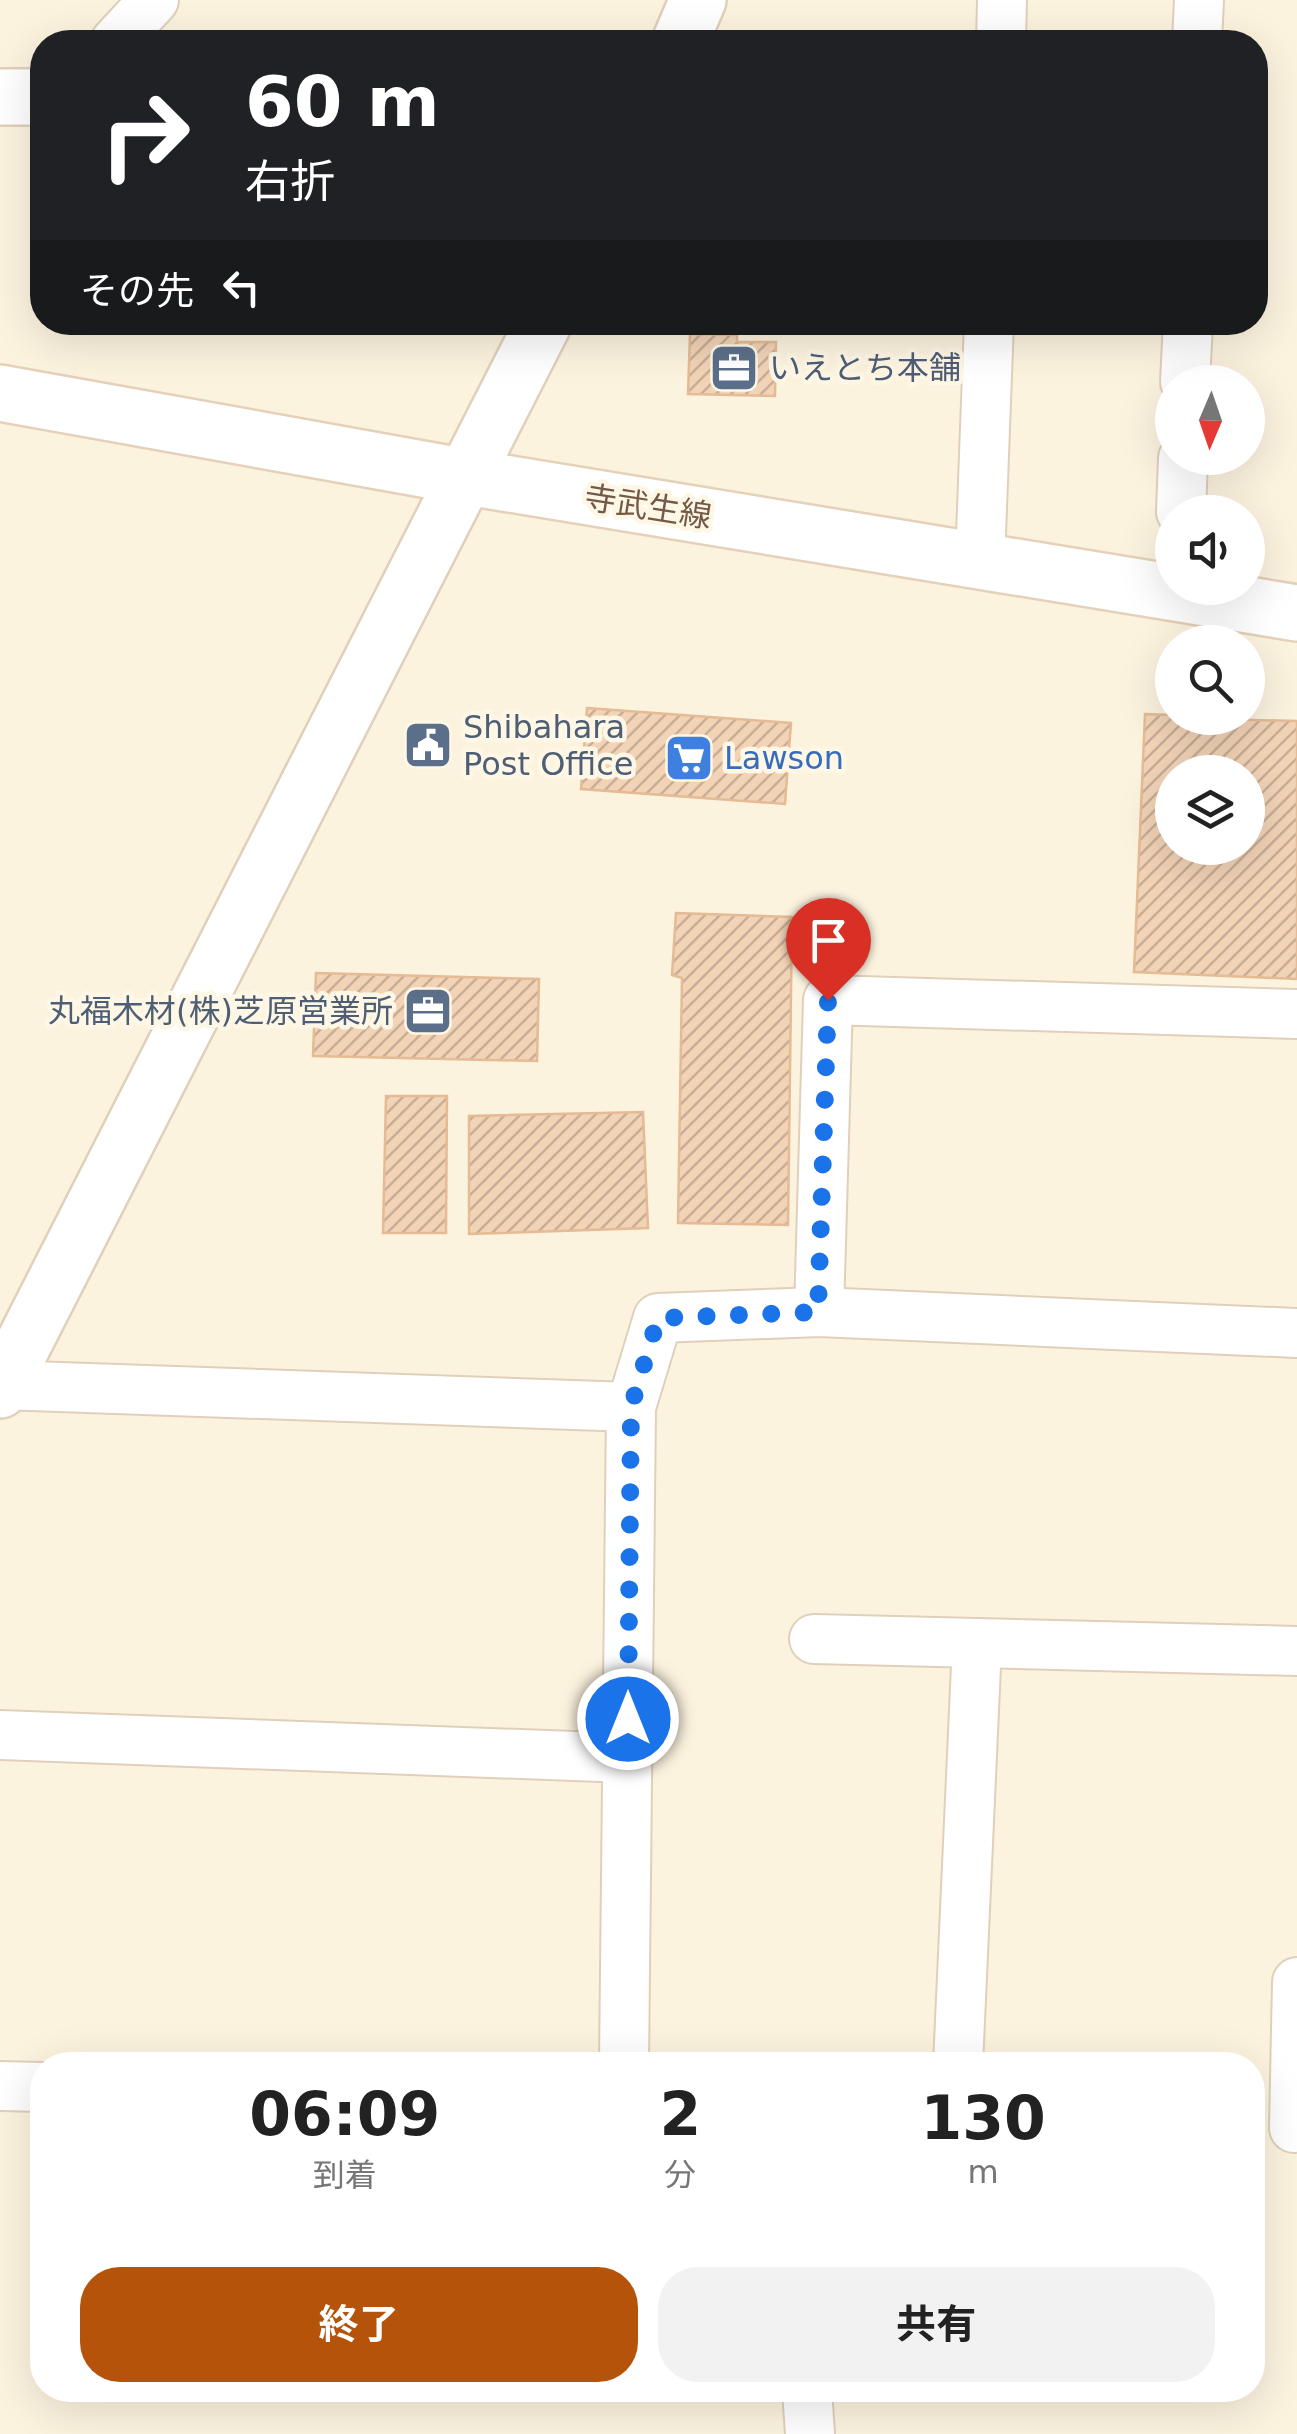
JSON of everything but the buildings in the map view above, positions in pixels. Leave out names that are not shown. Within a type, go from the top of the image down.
[{"type":"main road","points":[[685,30],[698,0]]},
{"type":"main road","points":[[0,97],[30,97]]},
{"type":"main road","points":[[1,1388],[538,335]]},
{"type":"main road","name":"寺武生線","points":[[0,393],[467,477],[1155,587]]},
{"type":"main road","name":"寺武生線","points":[[1256,605],[1297,613]]},
{"type":"street","points":[[127,30],[154,0]]},
{"type":"street","points":[[1001,30],[1002,0]]},
{"type":"street","points":[[1198,30],[1199,0]]},
{"type":"street","points":[[980,561],[989,335]]},
{"type":"street","points":[[1187,365],[1188,335]]},
{"type":"street","points":[[818,1312],[828,1000],[1297,1014]]},
{"type":"street","points":[[624,2052],[631,1407],[658,1318],[818,1312],[1297,1333]]},
{"type":"street","points":[[1,1388],[631,1407]]},
{"type":"street","points":[[814,1639],[1297,1651]]},
{"type":"street","points":[[959,2052],[977,1644]]},
{"type":"street","points":[[0,1734],[628,1758]]},
{"type":"street","points":[[1281,2128],[1297,1982]]},
{"type":"street","points":[[0,2086],[30,2087]]},
{"type":"street","points":[[808,2402],[810,2434]]},
{"type":"place","name":"いえとち本舗","points":[[734,368]]},
{"type":"place","name":"Shibahara Post Office","points":[[428,745]]},
{"type":"place","name":"Lawson","points":[[689,758]]},
{"type":"place","name":"丸福木材(株)芝原営業所","points":[[428,1011]]},
{"type":"route","points":[[628,1719],[631,1407],[658,1318],[818,1312],[828,1000]]}]
